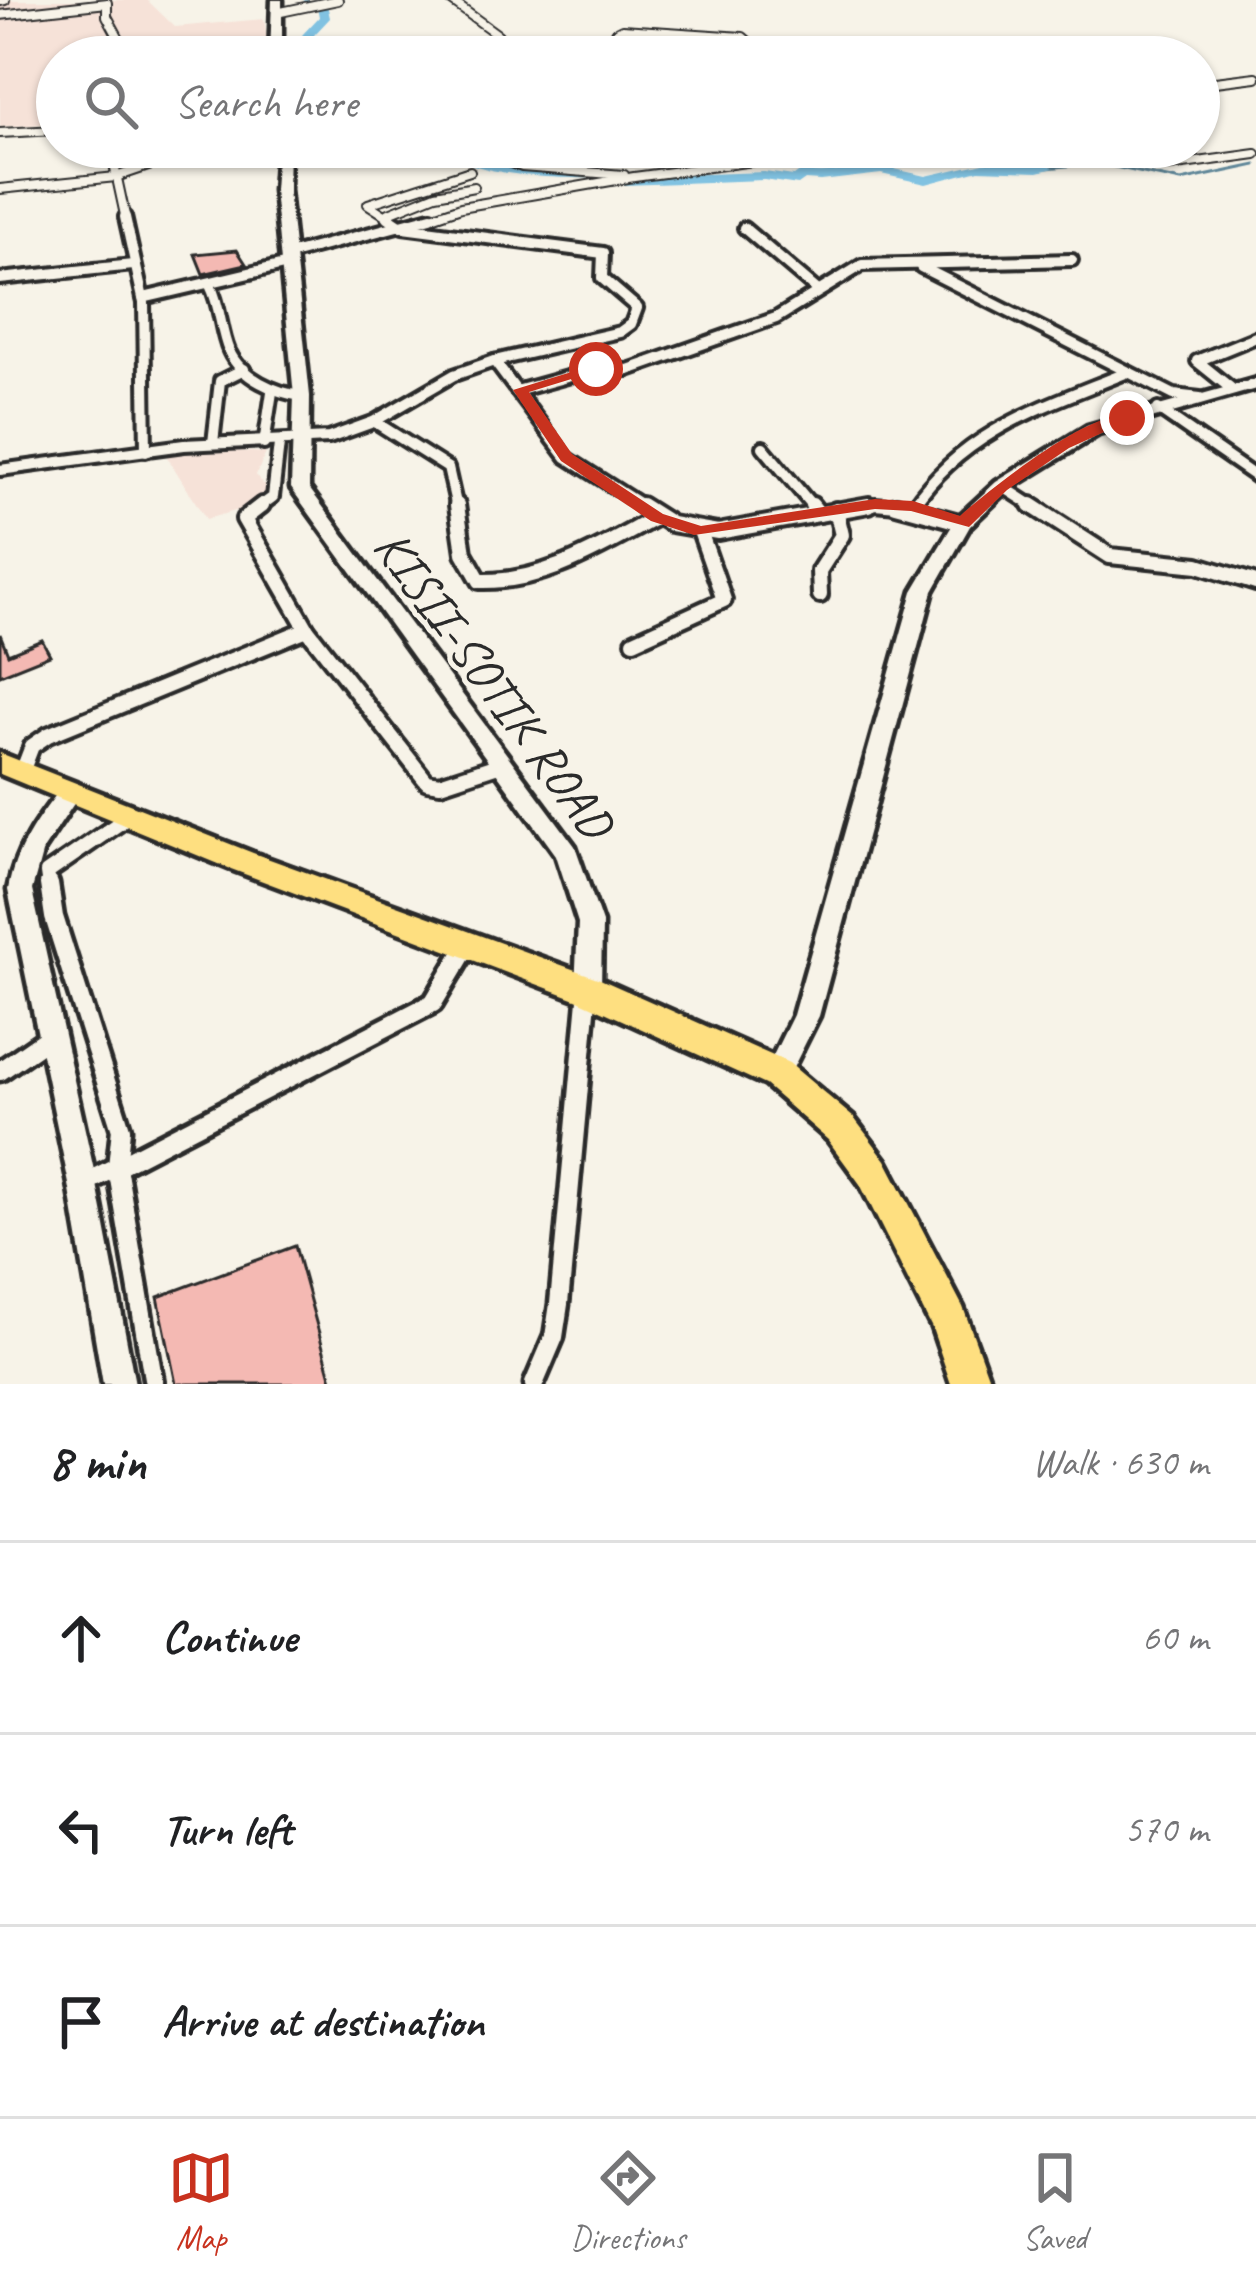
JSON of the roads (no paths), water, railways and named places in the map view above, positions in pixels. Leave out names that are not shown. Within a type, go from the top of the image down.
[{"type":"highway","points":[[11,767],[128,817],[588,989],[776,1074],[841,1130],[873,1172],[949,1321],[971,1384]]},
{"type":"street","points":[[276,36],[277,6],[338,0]]},
{"type":"street","points":[[450,0],[498,36]]},
{"type":"street","points":[[0,15],[107,3],[106,16],[117,36]]},
{"type":"street","points":[[616,36],[622,29],[728,36]]},
{"type":"street","points":[[1220,81],[1256,77]]},
{"type":"street","points":[[0,133],[36,131]]},
{"type":"street","points":[[1220,159],[1256,154]]},
{"type":"street","points":[[113,168],[143,298],[146,451]]},
{"type":"street","points":[[0,189],[116,177],[142,168]]},
{"type":"street","name":"KISII-SOTIK ROAD","points":[[282,168],[302,396],[281,443],[313,509],[567,852],[580,878],[590,922],[588,989]]},
{"type":"street","points":[[536,168],[634,177]]},
{"type":"street","points":[[143,298],[210,285],[461,207],[698,168]]},
{"type":"street","points":[[0,470],[213,443],[326,439],[375,422],[466,369],[620,332],[631,324],[637,308],[602,278],[603,253],[403,227],[368,204],[470,171]]},
{"type":"street","points":[[388,217],[388,213],[436,194],[474,187]]},
{"type":"street","points":[[744,227],[818,291]]},
{"type":"street","points":[[520,390],[596,369],[628,370],[674,355],[788,313],[862,265],[1072,260]]},
{"type":"street","points":[[917,264],[1180,397],[1200,398]]},
{"type":"street","points":[[0,279],[133,265]]},
{"type":"street","points":[[210,285],[220,304],[230,355],[272,392],[302,396]]},
{"type":"street","points":[[1233,390],[1198,360],[1256,337]]},
{"type":"street","points":[[494,361],[566,458],[657,517],[700,531],[875,504],[913,506],[963,523]]},
{"type":"street","points":[[213,443],[220,381],[244,369]]},
{"type":"street","points":[[913,506],[932,474],[965,446],[1021,415],[1128,371]]},
{"type":"street","points":[[776,1074],[806,1016],[923,591],[963,523],[1001,486],[1063,445],[1158,409],[1256,384]]},
{"type":"street","points":[[272,392],[281,443],[273,496],[244,519],[308,629],[428,782],[440,784],[504,763]]},
{"type":"street","points":[[1158,409],[1256,477]]},
{"type":"street","points":[[375,422],[448,467],[454,485],[456,534],[480,581],[546,569],[657,517]]},
{"type":"street","points":[[763,447],[819,514]]},
{"type":"street","points":[[1001,486],[1110,556],[1198,565],[1256,583]]},
{"type":"street","points":[[820,595],[819,572],[842,535],[836,510]]},
{"type":"street","points":[[634,641],[724,600],[700,531]]},
{"type":"street","points":[[11,767],[48,735],[308,629]]},
{"type":"street","points":[[70,793],[33,839],[22,865],[20,890],[83,1184],[119,1384]]},
{"type":"street","points":[[128,817],[47,873],[54,917],[121,1129],[117,1167],[154,1384]]},
{"type":"street","points":[[83,1184],[433,1003],[467,946]]},
{"type":"street","points":[[534,1384],[554,1337],[560,1304],[588,989]]},
{"type":"street","points":[[0,1071],[52,1035]]},
{"type":"waterway","points":[[308,0],[322,4],[325,18],[309,36]]},
{"type":"waterway","points":[[1120,168],[1181,181],[1256,165]]},
{"type":"waterway","points":[[515,168],[606,175]]},
{"type":"waterway","points":[[624,181],[764,176],[798,181],[801,175],[881,170],[926,180],[972,168]]}]
